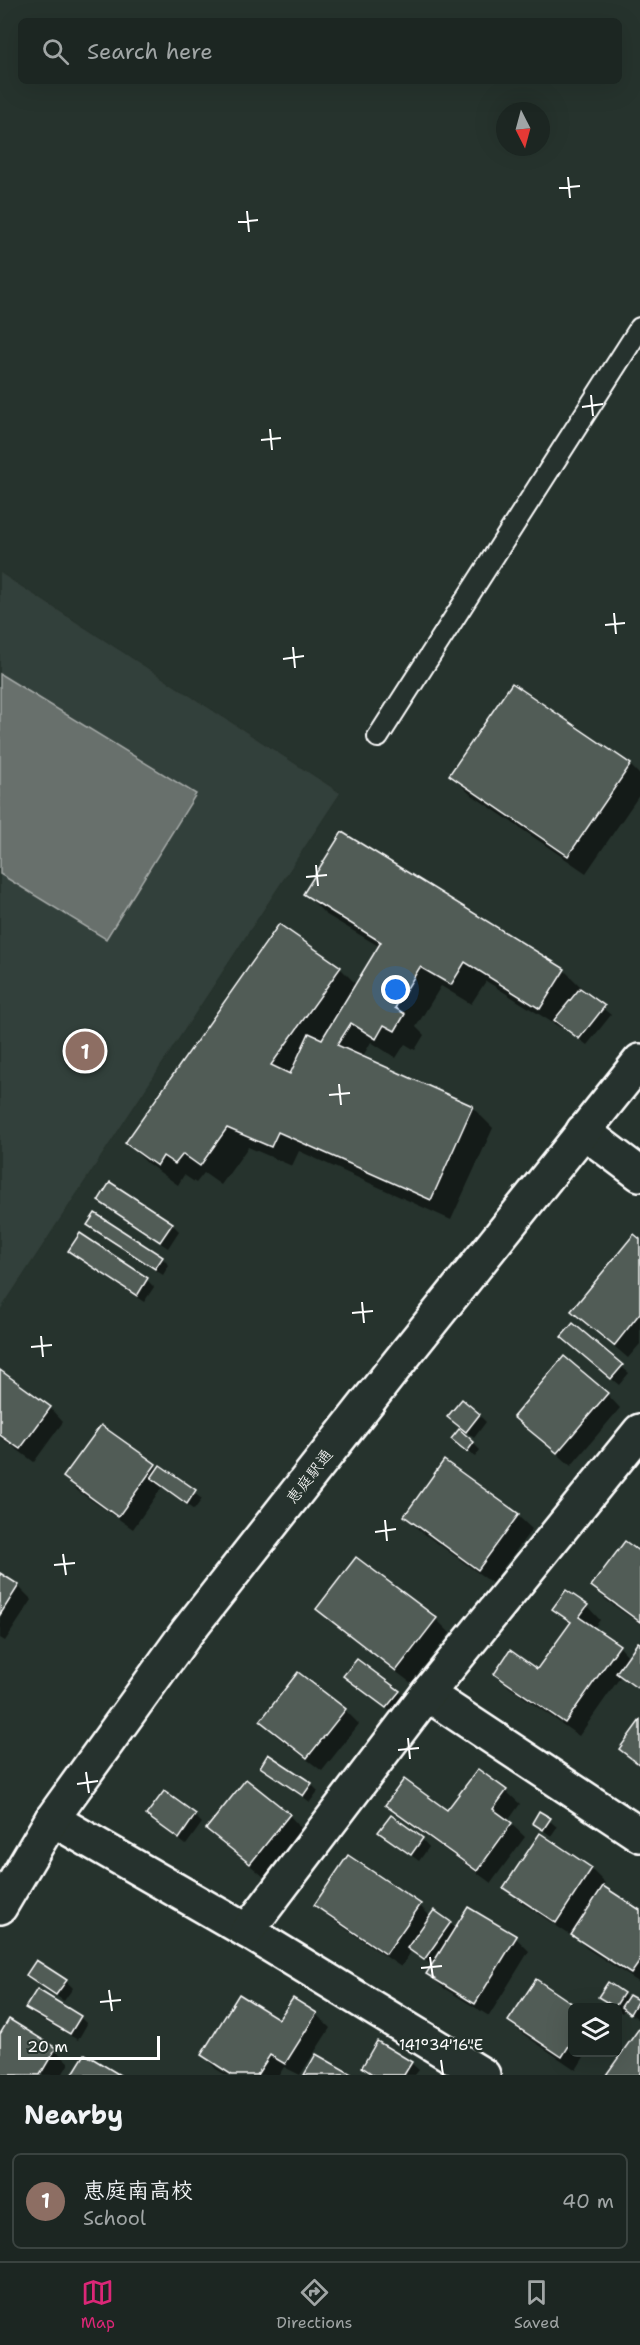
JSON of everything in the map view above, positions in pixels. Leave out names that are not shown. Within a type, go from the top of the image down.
[{"type":"street","name":"恵庭駅通","points":[[0,1907],[52,1819],[187,1632],[640,1061]]},
{"type":"street","points":[[583,1131],[640,1174]]},
{"type":"street","points":[[247,1931],[427,1694],[634,1452]]},
{"type":"street","points":[[427,1694],[640,1835]]},
{"type":"street","points":[[52,1819],[247,1931],[483,2075]]},
{"type":"lane","points":[[378,737],[640,328]]},
{"type":"shaded area","points":[[0,573],[340,793],[0,1310]]},
{"type":"shaded area","points":[[0,674],[196,794],[106,939],[0,874]]},
{"type":"building","points":[[512,683],[631,764],[568,856],[449,775]]},
{"type":"building","points":[[342,832],[565,969],[540,1009],[465,962],[451,985],[420,967],[395,1008],[405,1014],[395,1031],[384,1025],[376,1039],[351,1023],[337,1045],[473,1106],[431,1200],[278,1132],[271,1147],[227,1128],[200,1166],[183,1154],[175,1164],[163,1156],[157,1166],[125,1143],[279,924],[341,967],[271,1065],[290,1074],[309,1033],[322,1039],[381,942],[303,894]]},
{"type":"building","points":[[580,988],[605,1006],[579,1039],[554,1020]]},
{"type":"building","points":[[110,1182],[173,1223],[160,1242],[98,1201]]},
{"type":"building","points":[[95,1213],[163,1257],[155,1269],[87,1225]]},
{"type":"building","points":[[80,1233],[148,1278],[137,1296],[68,1251]]},
{"type":"building","points":[[634,1234],[640,1239],[640,1313],[614,1346],[571,1311]]},
{"type":"building","points":[[573,1323],[623,1365],[611,1379],[561,1337]]},
{"type":"building","points":[[564,1356],[608,1393],[557,1453],[513,1417]]},
{"type":"building","points":[[0,1370],[51,1407],[20,1449],[0,1435]]},
{"type":"building","points":[[462,1399],[480,1414],[466,1432],[447,1417]]},
{"type":"building","points":[[101,1425],[156,1464],[118,1517],[63,1477]]},
{"type":"building","points":[[459,1429],[474,1442],[467,1452],[451,1439]]},
{"type":"building","points":[[444,1460],[519,1514],[478,1570],[404,1516]]},
{"type":"building","points":[[160,1465],[196,1490],[187,1504],[151,1478]]},
{"type":"building","points":[[625,1541],[640,1552],[640,1622],[591,1586]]},
{"type":"building","points":[[356,1557],[437,1618],[396,1671],[316,1609]]},
{"type":"building","points":[[0,1573],[19,1585],[0,1615]]},
{"type":"building","points":[[566,1590],[588,1605],[579,1617],[620,1645],[565,1723],[494,1674],[510,1650],[537,1669],[571,1622],[552,1609]]},
{"type":"building","points":[[638,1642],[640,1643],[640,1683],[637,1688],[616,1673]]},
{"type":"building","points":[[357,1659],[400,1691],[386,1708],[343,1676]]},
{"type":"building","points":[[298,1672],[346,1709],[307,1758],[260,1721]]},
{"type":"building","points":[[640,1720],[640,1765],[619,1749]]},
{"type":"building","points":[[268,1754],[312,1783],[303,1796],[260,1767]]},
{"type":"building","points":[[478,1769],[507,1790],[493,1809],[512,1823],[477,1871],[385,1805],[404,1779],[447,1810]]},
{"type":"building","points":[[246,1779],[290,1814],[250,1864],[206,1829]]},
{"type":"building","points":[[164,1791],[196,1814],[179,1839],[146,1815]]},
{"type":"building","points":[[539,1811],[551,1818],[543,1830],[532,1823]]},
{"type":"building","points":[[391,1815],[423,1838],[411,1855],[378,1832]]},
{"type":"building","points":[[540,1833],[592,1868],[556,1923],[503,1888]]},
{"type":"building","points":[[348,1855],[421,1904],[386,1954],[314,1905]]},
{"type":"building","points":[[603,1886],[640,1910],[640,1961],[631,1974],[571,1935]]},
{"type":"building","points":[[468,1907],[517,1936],[475,2004],[426,1974]]},
{"type":"building","points":[[434,1910],[451,1922],[424,1960],[407,1948]]},
{"type":"building","points":[[36,1960],[67,1980],[56,1995],[26,1975]]},
{"type":"building","points":[[536,1979],[572,2003],[568,2003],[568,2047],[562,2057],[508,2021]]},
{"type":"building","points":[[608,1982],[624,1993],[618,2003],[608,2003],[598,1997]]},
{"type":"building","points":[[37,1989],[81,2016],[70,2034],[25,2008]]},
{"type":"building","points":[[239,1994],[279,2019],[293,1998],[317,2013],[285,2064],[270,2055],[257,2075],[232,2075],[201,2055]]},
{"type":"building","points":[[629,1995],[638,2000],[630,2014],[622,2006]]},
{"type":"building","points":[[9,2019],[56,2048],[40,2075],[0,2075],[0,2034]]},
{"type":"building","points":[[640,2027],[640,2075],[606,2075],[619,2057],[622,2057],[622,2052]]},
{"type":"building","points":[[377,2041],[412,2062],[404,2075],[374,2075],[362,2067]]},
{"type":"building","points":[[85,2054],[120,2075],[72,2075]]},
{"type":"building","points":[[316,2054],[353,2075],[304,2075]]},
{"type":"place","name":"恵庭南高校","points":[[85,1051]]}]
